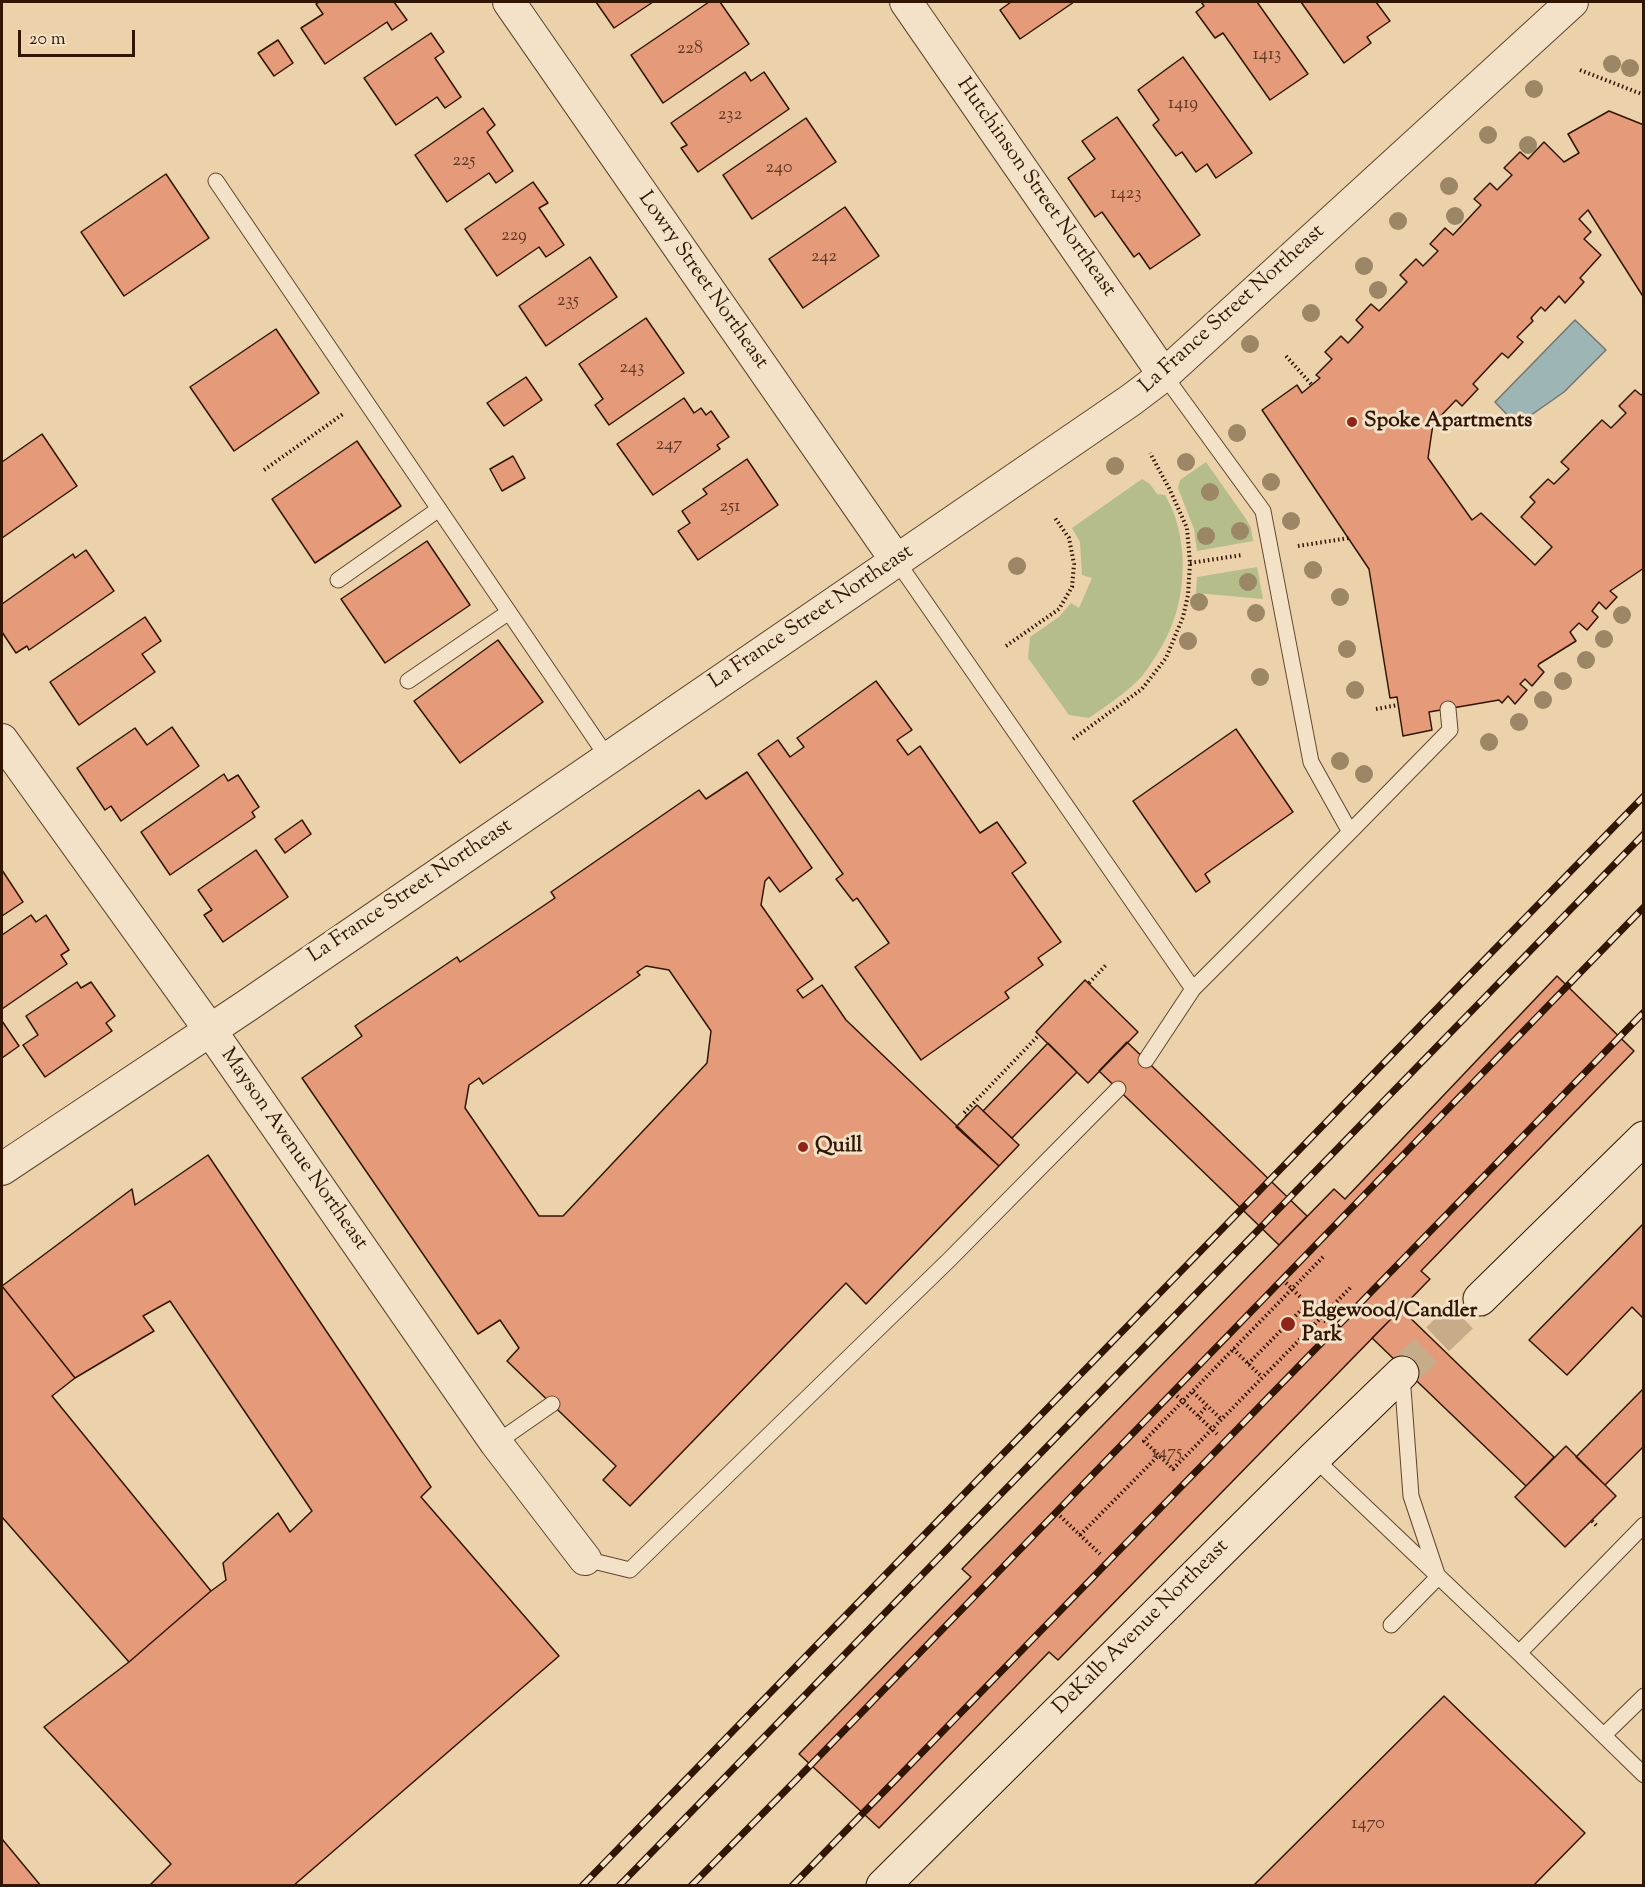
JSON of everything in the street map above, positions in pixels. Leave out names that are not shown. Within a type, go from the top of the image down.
[{"type":"main road","points":[[1480,1299],[1644,1138]]},
{"type":"main road","name":"DeKalb Avenue Northeast","points":[[884,1886],[1402,1373]]},
{"type":"street","name":"Lowry Street Northeast","points":[[509,2],[896,560]]},
{"type":"street","name":"Hutchinson Street Northeast","points":[[906,2],[1164,375]]},
{"type":"street","name":"La France Street Northeast","points":[[2,1169],[210,1030],[1131,400],[1164,375],[1572,2]]},
{"type":"street","name":"Mayson Avenue Northeast","points":[[2,740],[210,1030],[496,1443],[585,1559]]},
{"type":"lane","points":[[216,181],[608,758]]},
{"type":"lane","points":[[1164,375],[1263,511],[1311,762],[1350,832]]},
{"type":"lane","points":[[338,580],[439,509]]},
{"type":"lane","points":[[896,560],[1194,989]]},
{"type":"lane","points":[[408,681],[509,612]]},
{"type":"lane","points":[[1146,1060],[1194,989],[1450,730],[1448,709]]},
{"type":"lane","points":[[585,1559],[630,1570],[950,1259],[1118,1089]]},
{"type":"lane","points":[[1402,1373],[1411,1496],[1438,1577]]},
{"type":"lane","points":[[496,1443],[552,1404]]},
{"type":"lane","points":[[1314,1458],[1644,1775]]},
{"type":"lane","points":[[1519,1653],[1644,1524]]},
{"type":"lane","points":[[1392,1625],[1438,1577]]},
{"type":"lane","points":[[1604,1735],[1644,1696]]},
{"type":"path","points":[[1580,70],[1644,95]]},
{"type":"path","points":[[1286,356],[1312,385]]},
{"type":"path","points":[[264,470],[344,413]]},
{"type":"path","points":[[1073,739],[1142,689],[1166,658],[1183,617],[1188,595],[1190,563],[1187,528],[1150,453]]},
{"type":"path","points":[[1006,646],[1059,609],[1072,587],[1074,564],[1069,538],[1055,518]]},
{"type":"path","points":[[1292,547],[1349,538]]},
{"type":"path","points":[[1190,563],[1243,555]]},
{"type":"path","points":[[1376,710],[1398,705]]},
{"type":"path","points":[[1089,983],[1106,965]]},
{"type":"path","points":[[967,1116],[963,1113],[1039,1035]]},
{"type":"path","points":[[1323,1257],[1144,1441],[1173,1469],[1352,1286]]},
{"type":"path","points":[[1286,1283],[1326,1322]]},
{"type":"path","points":[[1248,1364],[1307,1304]]},
{"type":"path","points":[[1233,1349],[1262,1377]]},
{"type":"path","points":[[1193,1392],[1221,1419]]},
{"type":"path","points":[[1177,1396],[1217,1434]]},
{"type":"path","points":[[1198,1416],[1207,1406]]},
{"type":"path","points":[[1080,1535],[1159,1455]]},
{"type":"path","points":[[1060,1516],[1100,1554]]},
{"type":"path","points":[[1592,1521],[1598,1527]]},
{"type":"green space","points":[[1206,462],[1246,519],[1251,528],[1253,541],[1197,551],[1194,529],[1178,488],[1180,480]]},
{"type":"green space","points":[[1142,479],[1150,484],[1157,494],[1165,495],[1175,517],[1180,537],[1183,573],[1172,625],[1156,656],[1137,682],[1089,718],[1069,715],[1028,658],[1030,637],[1059,617],[1071,603],[1079,608],[1092,578],[1082,575],[1080,542],[1072,528]]},
{"type":"green space","points":[[1257,567],[1263,599],[1196,593],[1197,577]]},
{"type":"water","points":[[1575,320],[1606,350],[1564,392],[1517,425],[1495,402]]},
{"type":"building","points":[[319,2],[394,2],[407,20],[392,30],[387,22],[325,64],[301,28],[323,14],[316,4]]},
{"type":"building","points":[[596,2],[653,2],[614,28]]},
{"type":"building","points":[[709,2],[720,2],[749,44],[663,103],[631,55]]},
{"type":"building","points":[[1011,2],[1074,2],[1020,39],[1000,10]]},
{"type":"building","points":[[1201,2],[1257,2],[1308,74],[1270,100],[1223,33],[1215,38],[1196,12],[1204,6]]},
{"type":"building","points":[[1301,2],[1376,2],[1390,21],[1367,37],[1371,43],[1344,63]]},
{"type":"building","points":[[431,33],[444,52],[435,58],[461,97],[445,108],[437,97],[396,125],[364,78]]},
{"type":"building","points":[[278,40],[293,63],[274,76],[258,53]]},
{"type":"building","points":[[1183,57],[1252,153],[1216,178],[1207,164],[1196,172],[1182,152],[1176,156],[1153,125],[1159,120],[1138,90]]},
{"type":"building","points":[[745,72],[751,81],[764,72],[789,109],[698,172],[681,148],[687,145],[671,123]]},
{"type":"building","points":[[483,108],[495,125],[487,132],[513,171],[496,183],[489,173],[447,202],[415,155]]},
{"type":"building","name":"Spoke Apartments","points":[[1609,111],[1644,125],[1644,298],[1588,210],[1579,219],[1591,232],[1584,239],[1601,255],[1580,278],[1584,282],[1565,303],[1559,296],[1545,311],[1541,307],[1531,318],[1533,321],[1517,337],[1523,342],[1508,358],[1502,353],[1473,384],[1478,389],[1462,406],[1456,400],[1433,424],[1428,458],[1472,520],[1481,513],[1535,565],[1552,547],[1521,517],[1535,502],[1530,497],[1548,479],[1554,484],[1569,469],[1561,462],[1602,420],[1611,428],[1626,413],[1619,406],[1635,390],[1641,395],[1644,393],[1644,568],[1610,591],[1617,597],[1606,609],[1599,602],[1592,611],[1598,617],[1587,630],[1579,623],[1570,632],[1576,641],[1539,664],[1538,666],[1544,672],[1532,686],[1525,679],[1520,684],[1527,690],[1515,704],[1508,696],[1502,703],[1499,700],[1429,712],[1432,730],[1403,736],[1397,697],[1390,698],[1369,569],[1262,410],[1297,385],[1302,393],[1320,378],[1316,375],[1332,359],[1325,352],[1341,336],[1348,343],[1363,327],[1356,320],[1371,304],[1379,311],[1407,282],[1400,275],[1416,259],[1423,266],[1438,251],[1430,244],[1445,228],[1453,235],[1481,205],[1474,199],[1490,183],[1497,190],[1512,175],[1504,168],[1520,152],[1528,159],[1544,142],[1564,162],[1579,153],[1568,134]]},
{"type":"building","points":[[1117,117],[1200,235],[1150,269],[1139,253],[1134,257],[1102,212],[1095,217],[1068,178],[1095,159],[1082,141]]},
{"type":"building","points":[[806,118],[836,162],[752,219],[723,175]]},
{"type":"building","points":[[166,174],[209,238],[124,296],[81,232]]},
{"type":"building","points":[[533,182],[548,203],[539,208],[564,245],[546,257],[539,247],[497,276],[465,229]]},
{"type":"building","points":[[845,207],[879,256],[803,308],[769,259]]},
{"type":"building","points":[[590,257],[617,297],[546,346],[519,306]]},
{"type":"building","points":[[646,318],[684,373],[609,425],[595,405],[603,399],[579,364]]},
{"type":"building","points":[[276,329],[319,393],[234,451],[190,387]]},
{"type":"building","points":[[526,377],[542,400],[504,426],[487,403]]},
{"type":"building","points":[[684,398],[694,413],[701,408],[706,415],[711,411],[729,437],[717,445],[720,449],[653,495],[617,444]]},
{"type":"building","points":[[42,434],[77,486],[2,538],[2,462]]},
{"type":"building","points":[[357,441],[401,506],[315,563],[272,499]]},
{"type":"building","points":[[513,456],[525,478],[502,491],[490,469]]},
{"type":"building","points":[[747,459],[778,505],[698,560],[678,531],[690,523],[682,511],[707,494],[703,489]]},
{"type":"building","points":[[427,541],[470,605],[385,663],[341,599]]},
{"type":"building","points":[[86,550],[114,591],[29,650],[27,646],[16,653],[2,632],[2,604],[73,554],[75,558]]},
{"type":"building","points":[[145,617],[161,641],[142,654],[155,672],[79,725],[50,682]]},
{"type":"building","points":[[498,640],[543,702],[460,763],[414,701]]},
{"type":"building","points":[[876,681],[912,730],[897,740],[908,755],[920,746],[980,833],[997,822],[1026,863],[1012,873],[1061,942],[1038,958],[1043,965],[1005,992],[1009,998],[921,1060],[855,967],[889,943],[857,898],[853,901],[836,879],[843,874],[758,754],[778,740],[790,757],[804,747],[797,738]]},
{"type":"building","points":[[172,727],[199,766],[121,821],[111,806],[105,810],[77,768],[135,728],[147,745]]},
{"type":"building","points":[[1236,729],[1293,812],[1205,874],[1210,882],[1196,892],[1133,801]]},
{"type":"building","name":"Quill","points":[[747,772],[812,868],[780,892],[769,877],[765,881],[761,905],[813,979],[797,990],[803,998],[822,985],[846,1020],[999,1166],[866,1304],[846,1283],[630,1506],[603,1480],[616,1466],[507,1361],[519,1348],[500,1320],[478,1334],[302,1078],[362,1036],[355,1026],[457,957],[460,962],[555,898],[551,892],[699,790],[706,799]],"holes":[[[646,966],[669,970],[711,1031],[707,1063],[563,1216],[539,1216],[465,1108],[469,1085],[479,1078],[483,1084],[640,975],[637,972]]]},
{"type":"building","points":[[224,774],[228,781],[238,775],[259,807],[252,812],[255,817],[170,875],[141,832]]},
{"type":"building","points":[[302,820],[311,834],[285,853],[275,839]]},
{"type":"building","points":[[256,850],[288,897],[223,942],[204,915],[212,910],[198,890]]},
{"type":"building","points":[[2,870],[23,902],[2,916]]},
{"type":"building","points":[[31,915],[36,922],[46,915],[69,950],[61,955],[67,964],[2,1009],[2,935]]},
{"type":"building","points":[[1557,976],[1634,1051],[1421,1271],[1430,1279],[1058,1660],[1049,1652],[879,1828],[799,1754],[971,1577],[962,1569],[1334,1189],[1345,1199]]},
{"type":"building","points":[[1085,980],[1138,1032],[1088,1083],[1036,1032]]},
{"type":"building","points":[[77,982],[81,988],[91,982],[115,1016],[106,1023],[112,1031],[45,1077],[23,1045],[38,1035],[26,1016]]},
{"type":"building","points":[[2,1021],[19,1046],[2,1058]]},
{"type":"building","points":[[1127,1042],[1307,1216],[1279,1245],[1099,1071]]},
{"type":"building","points":[[1048,1043],[1077,1072],[1012,1138],[983,1111]]},
{"type":"building","points":[[977,1105],[1019,1145],[999,1166],[956,1127]]},
{"type":"building","points":[[208,1155],[431,1487],[421,1497],[559,1656],[293,1886],[149,1886],[171,1864],[44,1727],[129,1662],[226,1580],[223,1563],[278,1513],[290,1532],[312,1511],[170,1301],[143,1316],[154,1331],[75,1378],[2,1286],[132,1189],[135,1205]]},
{"type":"building","points":[[1644,1223],[1644,1319],[1632,1307],[1567,1375],[1529,1340]]},
{"type":"building","points":[[2,1286],[75,1378],[52,1396],[211,1591],[129,1662],[2,1517]]},
{"type":"building","points":[[1401,1309],[1554,1457],[1526,1486],[1372,1338]]},
{"type":"building","points":[[1644,1388],[1644,1446],[1605,1485],[1576,1457]]},
{"type":"building","points":[[1566,1446],[1616,1496],[1565,1547],[1515,1497]]},
{"type":"building","points":[[1444,1696],[1585,1833],[1533,1886],[1253,1886]]},
{"type":"building","points":[[2,1839],[41,1886],[2,1886]]},
{"type":"tunnel","points":[[1402,1373],[1480,1299]]},
{"type":"railway","points":[[582,1886],[1644,796]]},
{"type":"railway","points":[[619,1886],[1644,834]]},
{"type":"railway","points":[[691,1886],[1644,907]]},
{"type":"railway","points":[[792,1886],[1644,1012]]},
{"type":"place","name":"Spoke Apartments","points":[[1352,422]]},
{"type":"place","name":"Quill","points":[[803,1147]]},
{"type":"place","name":"Edgewood/Candler Park","points":[[1288,1324]]}]
